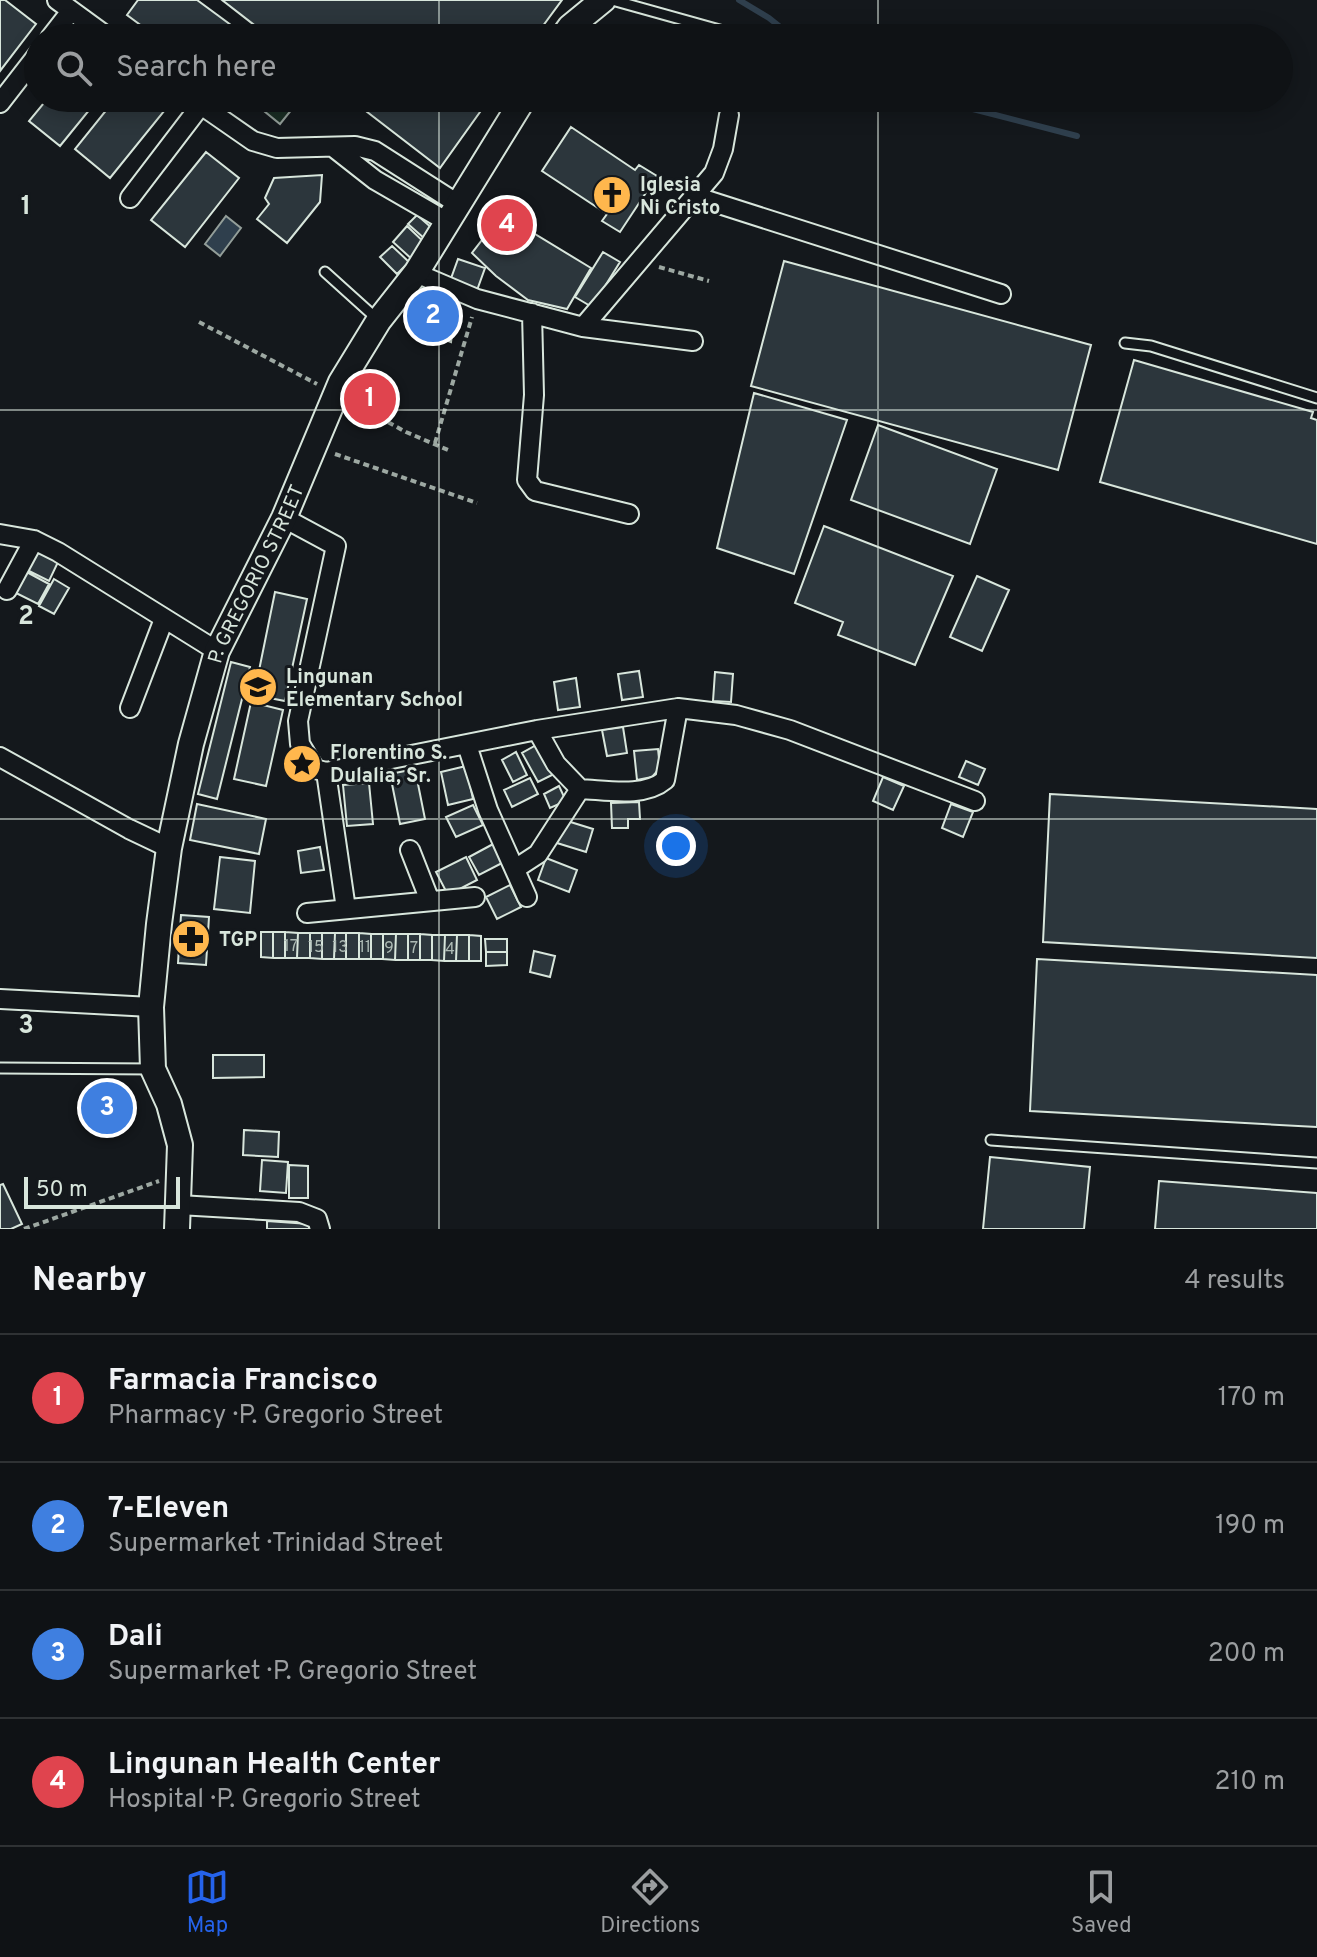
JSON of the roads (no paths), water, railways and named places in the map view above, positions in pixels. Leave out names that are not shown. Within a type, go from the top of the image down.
[{"type":"street","points":[[574,24],[603,0]]},
{"type":"street","points":[[56,24],[64,5],[90,24]]},
{"type":"street","points":[[0,103],[24,72]]},
{"type":"street","points":[[130,198],[189,112]]},
{"type":"street","points":[[211,112],[253,141],[277,148],[355,146],[375,151],[419,179],[452,212]]},
{"type":"street","name":"P. GREGORIO STREET","points":[[178,1217],[180,1145],[169,1104],[153,1069],[151,1007],[169,848],[191,744],[217,651],[284,518],[336,394],[379,320],[416,273],[515,112]]},
{"type":"street","points":[[583,327],[714,173],[723,149],[729,115]]},
{"type":"street","points":[[333,147],[375,180],[407,199],[452,212]]},
{"type":"street","points":[[407,199],[419,179]]},
{"type":"street","points":[[694,196],[1001,294]]},
{"type":"street","points":[[416,273],[477,299],[583,327],[693,341]]},
{"type":"street","points":[[532,313],[534,395],[527,480],[530,487],[535,491],[629,514]]},
{"type":"street","points":[[284,518],[336,546],[298,721],[300,744],[315,769],[326,772],[537,730],[678,708],[736,715],[790,730],[975,801]]},
{"type":"street","points":[[0,534],[34,540],[217,651]]},
{"type":"street","points":[[7,590],[34,540]]},
{"type":"street","points":[[130,708],[164,619]]},
{"type":"street","points":[[537,730],[556,764],[580,789],[628,792],[659,785],[665,780],[678,708]]},
{"type":"street","points":[[467,745],[488,810],[527,897]]},
{"type":"street","points":[[0,757],[169,848]]},
{"type":"street","points":[[326,772],[346,909]]},
{"type":"street","points":[[515,869],[538,854],[580,789]]},
{"type":"street","points":[[410,850],[430,901]]},
{"type":"street","points":[[307,913],[475,897]]},
{"type":"street","points":[[0,999],[151,1007]]},
{"type":"street","points":[[178,1217],[299,1212],[316,1222]]},
{"type":"lane","points":[[612,0],[698,24]]},
{"type":"lane","points":[[325,272],[379,320]]},
{"type":"lane","points":[[1125,343],[1151,346],[1317,398]]},
{"type":"lane","points":[[0,1068],[153,1069]]},
{"type":"lane","points":[[991,1140],[1317,1163]]},
{"type":"water","points":[[226,216],[241,228],[220,256],[205,244]]},
{"type":"waterway","points":[[739,0],[776,24]]},
{"type":"waterway","points":[[984,112],[1077,136]]},
{"type":"place","name":"Iglesia Ni Cristo","points":[[612,195]]},
{"type":"place","name":"Lingunan Health Center","points":[[507,225]]},
{"type":"place","name":"7-Eleven","points":[[433,316]]},
{"type":"place","name":"Farmacia Francisco","points":[[370,399]]},
{"type":"place","name":"Lingunan Elementary School","points":[[258,687]]},
{"type":"place","name":"Florentino S. Dulalia, Sr.","points":[[302,764]]},
{"type":"place","name":"TGP","points":[[191,939]]},
{"type":"place","name":"Dali","points":[[107,1108]]}]
